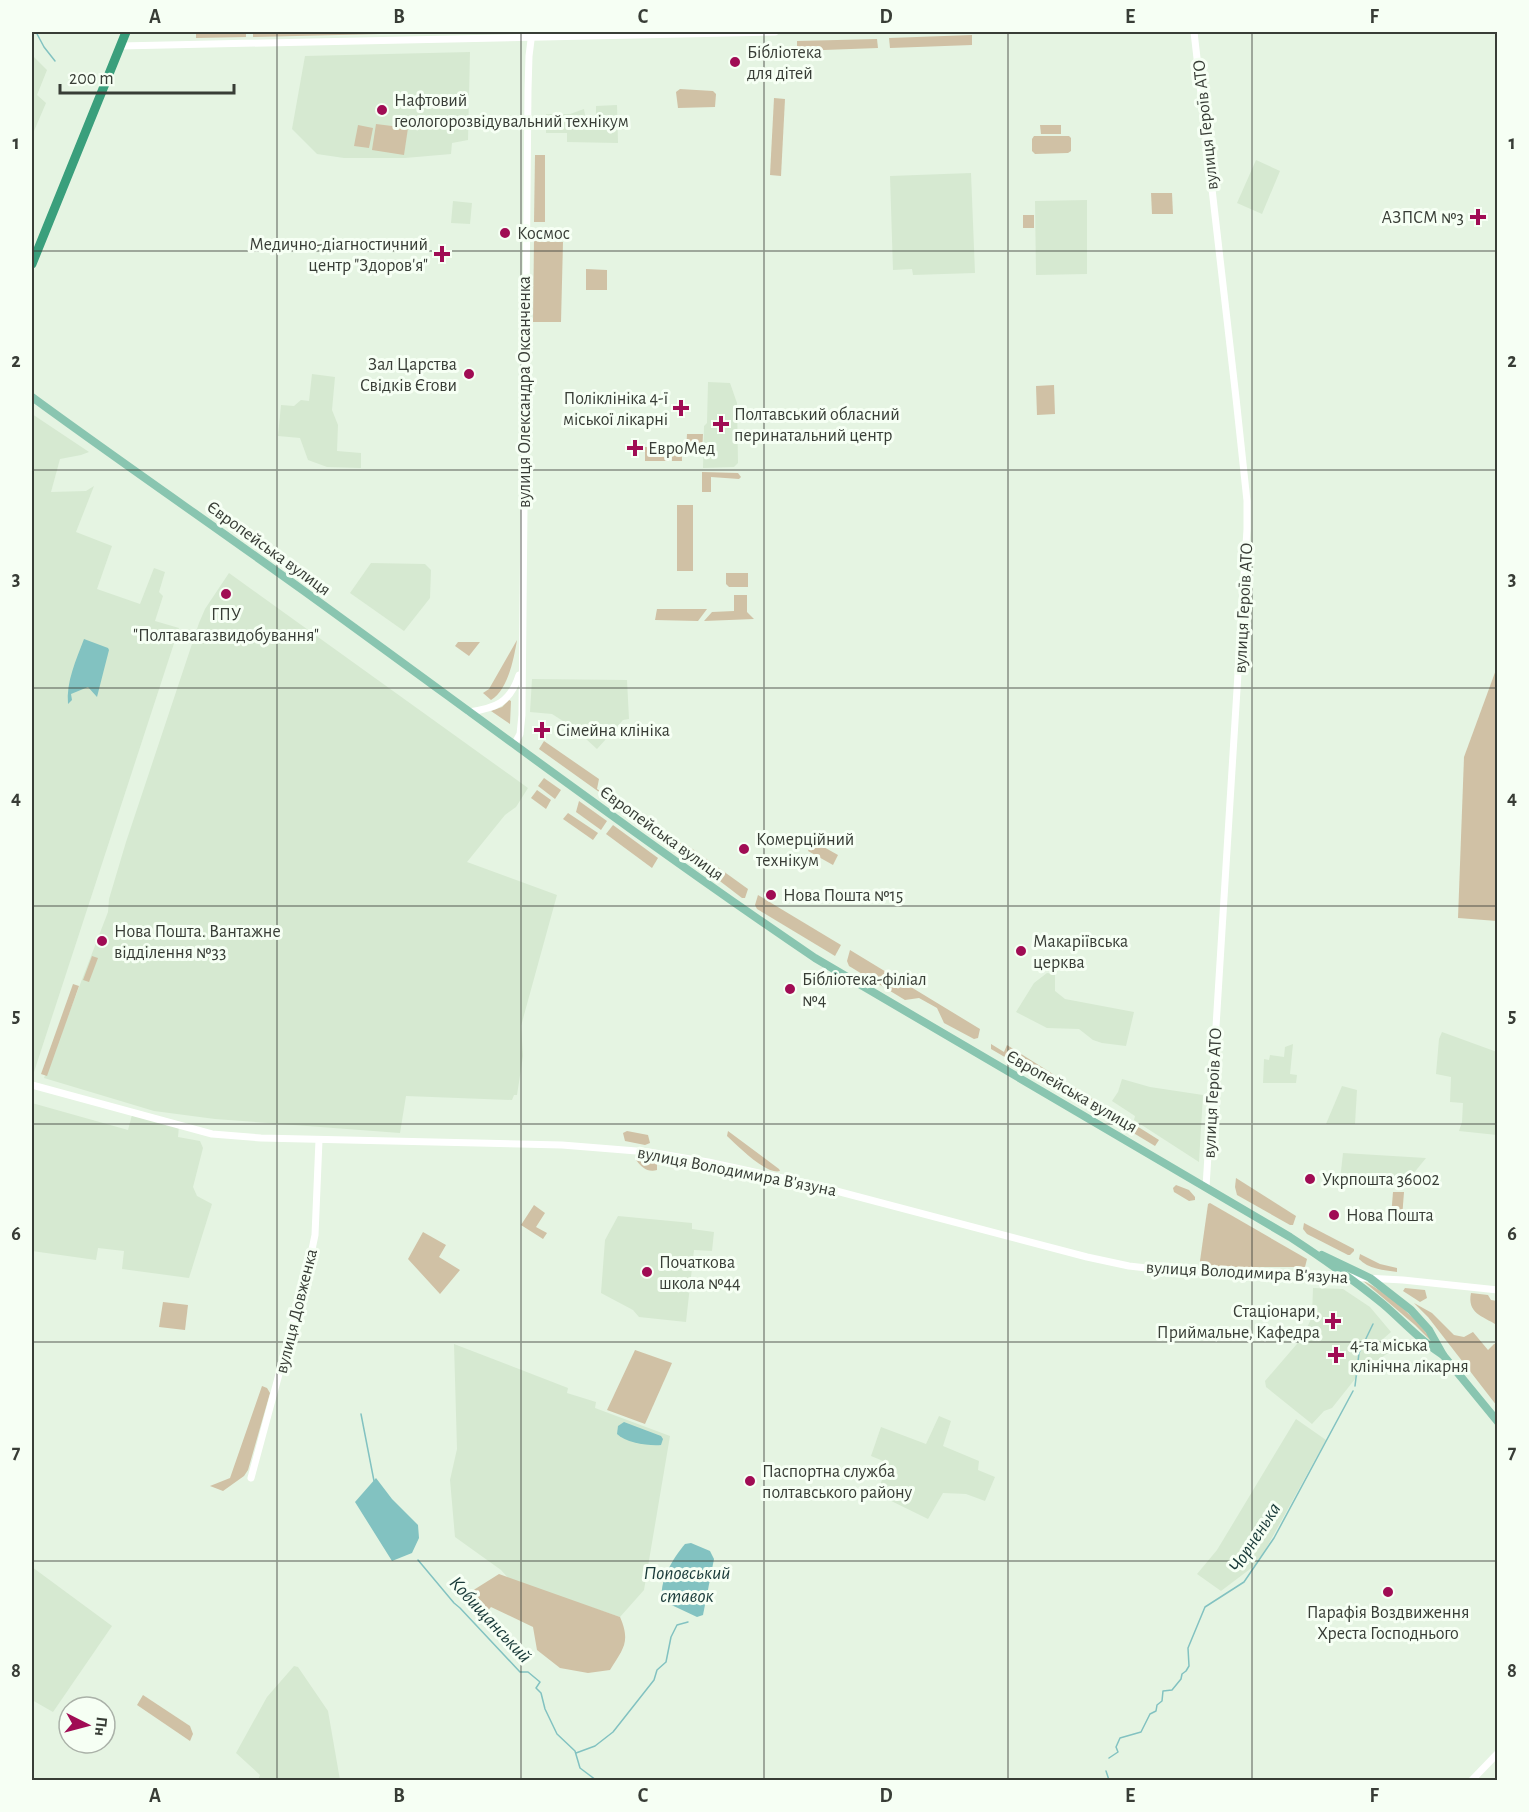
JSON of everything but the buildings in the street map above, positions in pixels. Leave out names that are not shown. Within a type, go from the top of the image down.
[{"type":"highway","points":[[32,264],[126,32]]},
{"type":"main road","points":[[120,46],[532,35],[776,32]]},
{"type":"main road","name":"вулиця Героїв АТО","points":[[1194,32],[1247,501],[1206,1187]]},
{"type":"main road","name":"вулиця Олександра Оксанченка","points":[[514,745],[520,734],[522,667],[528,90],[532,35]]},
{"type":"main road","name":"Європейська вулиця","points":[[32,397],[650,843],[815,958],[1306,1247],[1384,1305],[1443,1355]]},
{"type":"main road","points":[[469,712],[490,709],[504,702],[515,686],[522,667]]},
{"type":"main road","name":"вулиця Володимира В'язуна","points":[[32,1085],[212,1134],[319,1140],[562,1145],[649,1152],[806,1183],[1087,1257],[1130,1266],[1182,1272],[1347,1276],[1497,1290]]},
{"type":"main road","name":"вулиця Довженка","points":[[251,1478],[310,1260],[315,1235],[319,1140]]},
{"type":"main road","name":"Європейська вулиця","points":[[1306,1247],[1370,1278],[1411,1310],[1429,1330],[1443,1355],[1497,1422]]},
{"type":"main road","points":[[1472,1780],[1497,1753]]},
{"type":"shaded area","points":[[196,32],[246,32],[246,37],[196,38]]},
{"type":"shaded area","points":[[253,32],[466,32],[253,37]]},
{"type":"shaded area","points":[[972,35],[972,45],[890,48],[889,38]]},
{"type":"shaded area","points":[[877,39],[878,48],[797,51],[797,41]]},
{"type":"shaded area","name":"Нафтовий геологорозвідувальний технікум","points":[[470,52],[468,140],[452,143],[451,154],[405,158],[344,158],[317,154],[292,129],[305,56]]},
{"type":"shaded area","points":[[32,55],[47,70],[37,95],[46,103],[34,131],[32,130]]},
{"type":"shaded area","points":[[680,89],[713,91],[716,94],[715,107],[678,108],[676,92]]},
{"type":"shaded area","points":[[774,98],[785,99],[781,176],[770,175]]},
{"type":"shaded area","points":[[617,105],[618,143],[567,142],[567,133],[546,133],[546,114],[570,114],[584,109],[585,115],[596,115],[596,106]]},
{"type":"shaded area","points":[[376,124],[408,128],[404,155],[372,150]]},
{"type":"shaded area","points":[[358,125],[373,128],[369,148],[354,146]]},
{"type":"shaded area","points":[[1040,125],[1061,125],[1061,134],[1041,134]]},
{"type":"shaded area","points":[[1034,136],[1069,136],[1071,151],[1035,154],[1032,151]]},
{"type":"shaded area","points":[[535,155],[545,155],[545,222],[534,222]]},
{"type":"shaded area","points":[[1256,160],[1280,171],[1262,214],[1237,203]]},
{"type":"shaded area","points":[[971,173],[975,273],[913,275],[912,269],[893,270],[890,176]]},
{"type":"shaded area","points":[[1151,193],[1172,193],[1173,214],[1152,214]]},
{"type":"shaded area","points":[[1087,200],[1087,274],[1036,275],[1035,201]]},
{"type":"shaded area","points":[[453,201],[472,203],[470,224],[451,223]]},
{"type":"shaded area","points":[[1023,215],[1034,215],[1034,228],[1023,228]]},
{"type":"shaded area","points":[[534,241],[563,242],[561,322],[533,322]]},
{"type":"shaded area","points":[[586,269],[607,270],[607,290],[586,290]]},
{"type":"shaded area","points":[[312,374],[335,377],[332,410],[338,425],[337,451],[361,453],[361,468],[327,467],[308,460],[300,438],[278,436],[281,405],[294,406],[301,400],[309,401]]},
{"type":"shaded area","name":"Полтавський обласний перинатальний центр","points":[[708,382],[730,383],[737,403],[738,463],[734,467],[703,468]]},
{"type":"shaded area","points":[[1054,385],[1055,414],[1037,415],[1036,386]]},
{"type":"shaded area","points":[[32,414],[89,452],[60,459],[51,492],[86,491],[94,486],[76,532],[112,546],[97,589],[140,604],[154,568],[165,572],[159,592],[163,596],[155,621],[179,628],[34,1072],[32,1072]]},
{"type":"shaded area","points":[[687,434],[703,434],[702,453],[686,453]]},
{"type":"shaded area","points":[[645,447],[670,447],[670,461],[645,461]]},
{"type":"shaded area","points":[[672,447],[682,447],[682,461],[672,461]]},
{"type":"shaded area","points":[[702,472],[738,473],[741,477],[739,479],[711,477],[711,492],[702,492]]},
{"type":"shaded area","points":[[677,505],[693,505],[693,571],[677,571]]},
{"type":"shaded area","points":[[371,563],[425,564],[431,570],[430,598],[404,631],[350,593]]},
{"type":"shaded area","points":[[229,573],[528,788],[516,807],[505,815],[467,862],[557,895],[521,1026],[523,1056],[517,1095],[514,1095],[512,1100],[406,1096],[400,1133],[215,1119],[154,1111],[44,1078],[108,912],[109,899],[126,842],[199,623],[205,609]]},
{"type":"shaded area","points":[[726,573],[748,573],[748,587],[729,587],[726,584]]},
{"type":"shaded area","points":[[734,595],[747,595],[747,612],[754,619],[704,621],[712,612],[734,611]]},
{"type":"shaded area","points":[[657,609],[707,609],[698,621],[655,620]]},
{"type":"shaded area","points":[[517,640],[506,681],[502,689],[491,700],[483,693],[489,689]]},
{"type":"shaded area","points":[[458,642],[480,642],[469,656],[455,646]]},
{"type":"shaded area","points":[[1497,667],[1497,921],[1458,918],[1464,757]]},
{"type":"shaded area","points":[[532,679],[627,680],[629,719],[623,720],[597,749],[574,728],[552,714],[530,712]]},
{"type":"shaded area","points":[[509,700],[511,701],[510,724],[491,711],[502,707]]},
{"type":"shaded area","points":[[544,741],[599,779],[597,789],[621,805],[620,807],[539,749]]},
{"type":"shaded area","points":[[544,778],[561,790],[555,799],[538,786]]},
{"type":"shaded area","points":[[537,790],[551,800],[546,809],[531,798]]},
{"type":"shaded area","points":[[579,801],[607,821],[601,830],[576,812]]},
{"type":"shaded area","points":[[568,813],[598,833],[593,840],[563,819]]},
{"type":"shaded area","points":[[613,825],[658,858],[652,868],[606,834]]},
{"type":"shaded area","points":[[813,841],[838,855],[833,865],[808,851]]},
{"type":"shaded area","points":[[677,842],[687,845],[748,889],[745,898],[674,846]]},
{"type":"shaded area","points":[[758,895],[841,945],[835,956],[757,909],[755,905]]},
{"type":"shaded area","points":[[850,950],[980,1029],[978,1038],[974,1039],[944,1023],[937,1008],[919,998],[905,1000],[849,966],[847,961]]},
{"type":"shaded area","points":[[92,956],[98,958],[89,982],[83,980]]},
{"type":"shaded area","points":[[1047,973],[1055,974],[1055,991],[1065,999],[1134,1012],[1126,1046],[1093,1040],[1079,1029],[1047,1028],[1016,1012],[1034,983]]},
{"type":"shaded area","points":[[73,984],[79,986],[47,1076],[41,1074]]},
{"type":"shaded area","points":[[1442,1032],[1497,1052],[1497,1135],[1459,1131],[1463,1103],[1450,1102],[1451,1077],[1436,1074],[1439,1039]]},
{"type":"shaded area","points":[[991,1044],[1004,1052],[1007,1045],[1094,1100],[1090,1107],[991,1049]]},
{"type":"shaded area","points":[[1293,1044],[1290,1074],[1297,1075],[1296,1083],[1263,1083],[1264,1059],[1269,1060],[1270,1055],[1284,1057],[1285,1047]]},
{"type":"shaded area","points":[[1122,1079],[1150,1087],[1203,1095],[1199,1162],[1134,1120],[1135,1116],[1112,1101]]},
{"type":"shaded area","points":[[1342,1086],[1357,1090],[1355,1124],[1326,1124]]},
{"type":"shaded area","points":[[1097,1101],[1159,1140],[1155,1146],[1092,1108]]},
{"type":"shaded area","points":[[32,1103],[128,1130],[132,1115],[179,1126],[178,1137],[200,1141],[203,1148],[193,1187],[197,1196],[212,1204],[189,1278],[122,1269],[124,1251],[98,1248],[96,1260],[32,1251]]},
{"type":"shaded area","points":[[627,1131],[648,1135],[650,1143],[645,1145],[625,1141],[623,1133]]},
{"type":"shaded area","points":[[728,1131],[780,1171],[767,1169],[752,1159],[727,1136]]},
{"type":"shaded area","points":[[1343,1153],[1426,1158],[1404,1185],[1340,1180]]},
{"type":"shaded area","points":[[638,1157],[657,1160],[657,1170],[651,1171],[642,1167],[636,1160]]},
{"type":"shaded area","points":[[1236,1178],[1296,1216],[1293,1225],[1237,1195]]},
{"type":"shaded area","points":[[1176,1185],[1189,1190],[1195,1200],[1189,1201],[1174,1192],[1173,1188]]},
{"type":"shaded area","points":[[1393,1192],[1404,1192],[1402,1218],[1391,1217]]},
{"type":"shaded area","points":[[1210,1203],[1307,1259],[1305,1267],[1203,1267],[1200,1261],[1208,1204]]},
{"type":"shaded area","points":[[534,1205],[545,1213],[536,1227],[547,1233],[543,1239],[521,1225]]},
{"type":"shaded area","name":"Початкова школа №44","points":[[618,1216],[692,1223],[692,1229],[714,1232],[712,1251],[694,1250],[686,1322],[639,1317],[633,1310],[601,1293],[605,1240]]},
{"type":"shaded area","points":[[1304,1223],[1354,1251],[1348,1255],[1307,1234],[1303,1229]]},
{"type":"shaded area","points":[[423,1232],[446,1245],[439,1257],[460,1270],[440,1294],[408,1259]]},
{"type":"shaded area","points":[[1360,1254],[1380,1264],[1397,1268],[1397,1272],[1367,1265],[1359,1259]]},
{"type":"shaded area","points":[[1362,1280],[1403,1308],[1436,1346],[1415,1325]]},
{"type":"shaded area","name":"4-та міська клінічна лікарня","points":[[1313,1288],[1343,1289],[1370,1307],[1391,1332],[1383,1339],[1392,1350],[1359,1374],[1332,1408],[1324,1411],[1312,1424],[1266,1387],[1265,1381],[1302,1338],[1312,1317]]},
{"type":"shaded area","points":[[1405,1288],[1425,1290],[1427,1298],[1420,1302],[1403,1291]]},
{"type":"shaded area","points":[[1471,1293],[1488,1295],[1491,1300],[1497,1301],[1497,1325],[1474,1310],[1470,1300]]},
{"type":"shaded area","points":[[163,1302],[188,1305],[185,1330],[159,1327]]},
{"type":"shaded area","points":[[1414,1303],[1432,1313],[1454,1335],[1464,1337],[1473,1332],[1488,1350],[1497,1343],[1497,1406],[1428,1317]]},
{"type":"shaded area","points":[[454,1344],[568,1388],[567,1393],[596,1402],[595,1408],[670,1436],[644,1590],[620,1617],[510,1580],[501,1570],[455,1537],[450,1480],[457,1449]]},
{"type":"shaded area","points":[[635,1350],[672,1363],[645,1424],[607,1410]]},
{"type":"shaded area","points":[[262,1386],[270,1393],[248,1470],[244,1476],[223,1491],[210,1486],[230,1478]]},
{"type":"shaded area","points":[[939,1416],[951,1421],[943,1446],[979,1461],[978,1470],[995,1477],[985,1501],[966,1494],[943,1493],[928,1519],[877,1494],[888,1463],[871,1456],[881,1427],[926,1444]]},
{"type":"shaded area","points":[[1296,1419],[1326,1440],[1258,1563],[1221,1591],[1197,1574],[1217,1550]]},
{"type":"shaded area","points":[[32,1567],[112,1626],[65,1695],[57,1695],[57,1706],[53,1712],[32,1700]]},
{"type":"shaded area","points":[[499,1574],[620,1617],[625,1633],[624,1645],[610,1670],[588,1673],[560,1668],[537,1650],[533,1627],[491,1607],[481,1619],[464,1596]]},
{"type":"shaded area","points":[[294,1666],[298,1667],[328,1711],[340,1780],[258,1780],[260,1775],[236,1753],[267,1697]]},
{"type":"shaded area","points":[[143,1695],[190,1726],[193,1734],[190,1741],[137,1705]]},
{"type":"water","points":[[84,639],[109,650],[97,697],[88,687],[71,694],[72,700],[68,704],[70,679]]},
{"type":"water","points":[[624,1422],[661,1436],[663,1439],[661,1445],[638,1443],[621,1437],[617,1434],[618,1426]]},
{"type":"water","points":[[376,1478],[392,1499],[418,1525],[419,1538],[412,1553],[392,1561],[355,1502]]},
{"type":"water","name":"Поповський ставок","points":[[691,1543],[710,1551],[714,1559],[703,1615],[697,1617],[663,1601],[662,1594],[664,1578],[672,1563],[685,1544]]},
{"type":"waterway","points":[[36,32],[55,61]]},
{"type":"waterway","name":"Чорненька","points":[[1355,1386],[1359,1353],[1373,1324]]},
{"type":"waterway","name":"Чорненька","points":[[1109,1758],[1118,1752],[1116,1747],[1120,1738],[1141,1732],[1150,1714],[1156,1711],[1157,1705],[1162,1701],[1163,1691],[1172,1690],[1181,1679],[1189,1666],[1188,1648],[1205,1607],[1244,1582],[1274,1538],[1353,1391]]},
{"type":"waterway","name":"Кобищанський","points":[[361,1414],[374,1481]]},
{"type":"waterway","name":"Кобищанський","points":[[418,1560],[454,1603],[520,1672],[528,1672],[540,1682],[536,1688],[541,1693],[545,1709],[557,1734],[575,1751],[580,1768],[596,1780]]},
{"type":"waterway","points":[[576,1753],[595,1746],[613,1732],[654,1680],[657,1670],[666,1662],[671,1637],[677,1625],[688,1622]]},
{"type":"waterway","name":"Чорненька","points":[[1106,1771],[1109,1780]]},
{"type":"place","name":"Бібліотека для дітей","points":[[735,62]]},
{"type":"place","name":"Нафтовий геологорозвідувальний технікум","points":[[382,110]]},
{"type":"place","name":"АЗПСМ №3","points":[[1478,217]]},
{"type":"place","name":"Космос","points":[[505,233]]},
{"type":"place","name":"Медично-діагностичний центр \"Здоров'я\"","points":[[442,254]]},
{"type":"place","name":"Зал Царства Cвідків Єгови","points":[[469,374]]},
{"type":"place","name":"Поліклініка 4-ї міської лікарні","points":[[681,408]]},
{"type":"place","name":"Полтавський обласний перинатальний центр","points":[[721,424]]},
{"type":"place","name":"ЕвроМед","points":[[635,448]]},
{"type":"place","name":"ГПУ \"Полтавагазвидобування\"","points":[[226,594]]},
{"type":"place","name":"Сімейна клініка","points":[[542,730]]},
{"type":"place","name":"Комерційний технікум","points":[[744,849]]},
{"type":"place","name":"Нова Пошта №15","points":[[771,895]]},
{"type":"place","name":"Нова Пошта. Вантажне відділення №33","points":[[102,941]]},
{"type":"place","name":"Макаріївська церква","points":[[1021,951]]},
{"type":"place","name":"Бібліотека-філіал №4","points":[[790,989]]},
{"type":"place","name":"Укрпошта 36002","points":[[1310,1179]]},
{"type":"place","name":"Нова Пошта","points":[[1334,1215]]},
{"type":"place","name":"Початкова школа №44","points":[[647,1272]]},
{"type":"place","name":"Стаціонари, Приймальне, Кафедра","points":[[1333,1321]]},
{"type":"place","name":"4-та міська клінічна лікарня","points":[[1336,1355]]},
{"type":"place","name":"Паспортна служба полтавського району","points":[[750,1481]]},
{"type":"place","name":"Парафія Воздвиження Хреста Господнього","points":[[1388,1592]]}]
